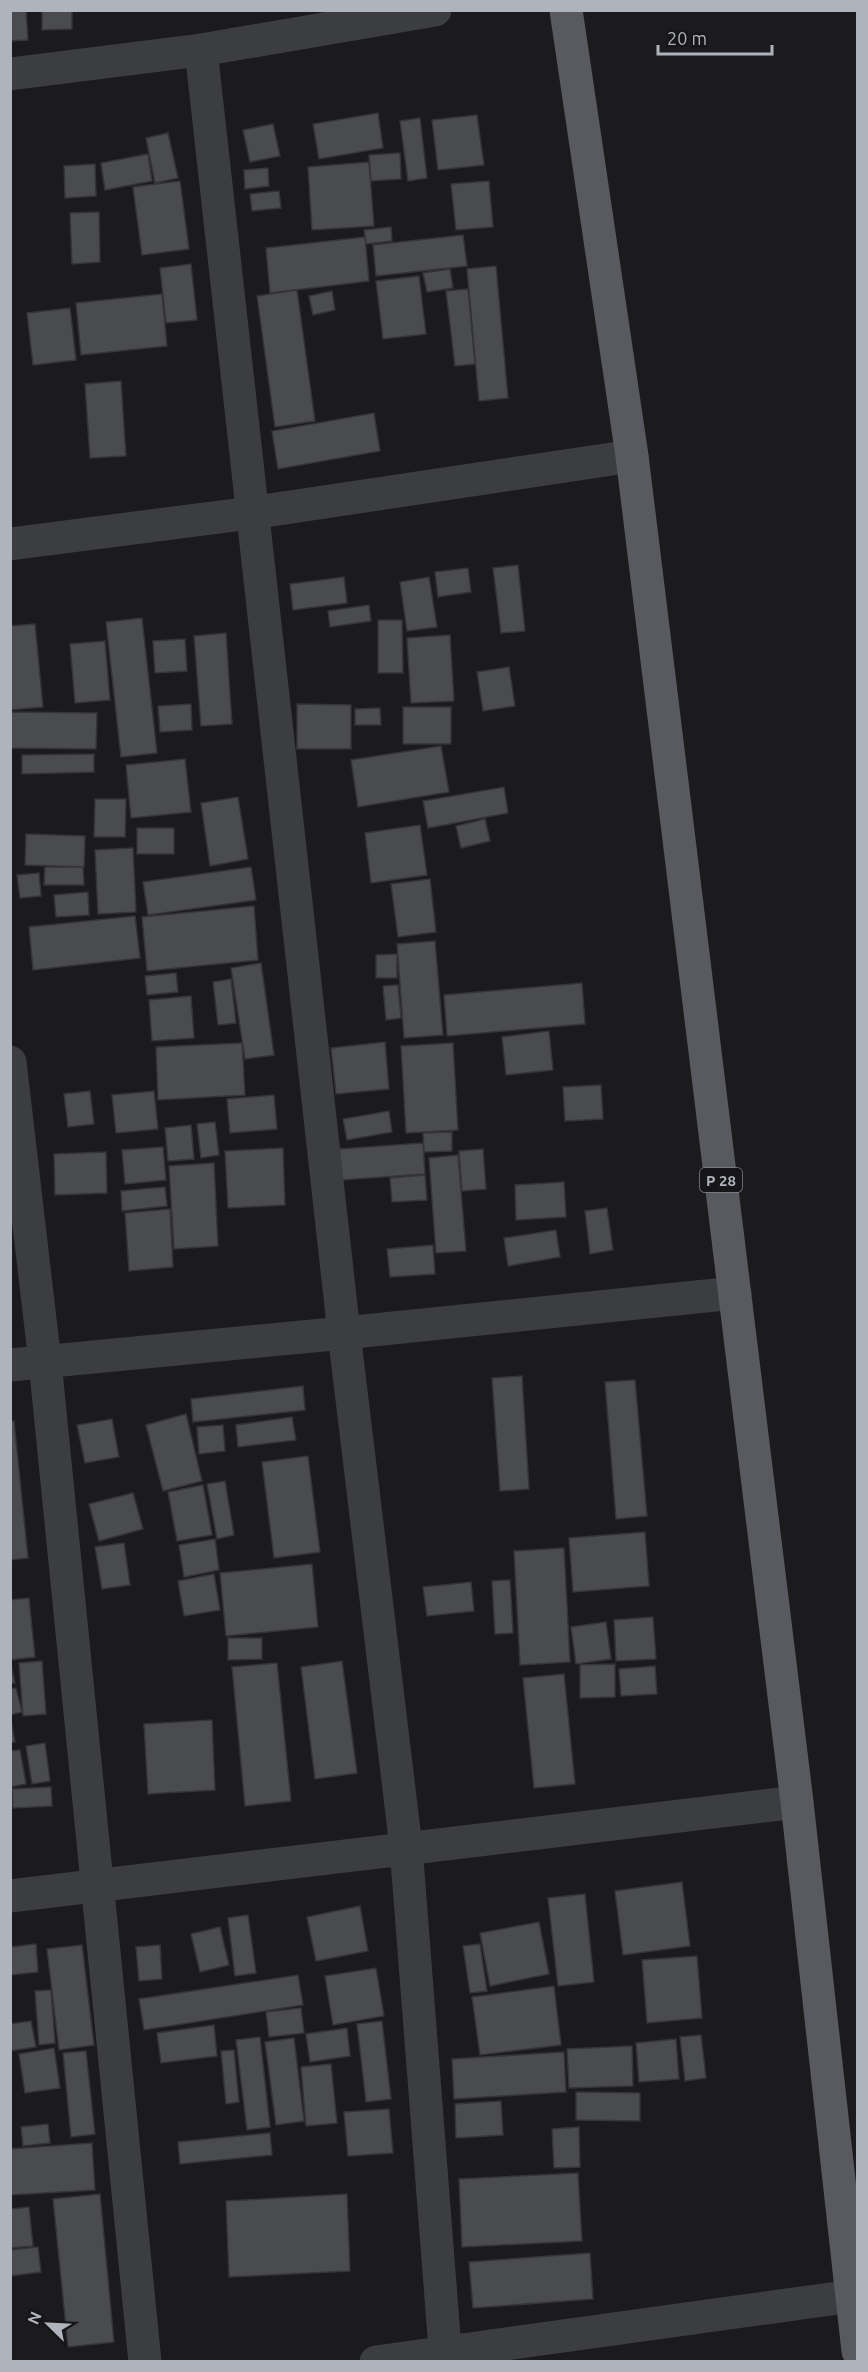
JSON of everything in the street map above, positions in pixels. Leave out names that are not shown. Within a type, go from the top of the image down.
[{"type":"main road","name":"P 28","points":[[567,10],[632,456],[797,1802],[858,2351]]},
{"type":"street","points":[[10,74],[201,50],[435,10]]},
{"type":"street","points":[[201,50],[344,1333],[406,1847],[446,2356]]},
{"type":"street","points":[[10,544],[251,513],[632,456]]},
{"type":"street","points":[[10,1062],[45,1362],[145,2361]]},
{"type":"street","points":[[10,1365],[735,1293]]},
{"type":"street","points":[[10,1896],[797,1802]]},
{"type":"street","points":[[376,2361],[446,2356],[852,2296]]},
{"type":"building","points":[[10,10],[26,10],[28,40],[10,41]]},
{"type":"building","points":[[42,10],[72,10],[72,29],[42,30]]},
{"type":"building","points":[[378,113],[383,148],[319,159],[313,124]]},
{"type":"building","points":[[477,115],[484,165],[438,170],[432,120]]},
{"type":"building","points":[[420,118],[427,178],[408,181],[400,121]]},
{"type":"building","points":[[273,124],[280,156],[250,162],[243,130]]},
{"type":"building","points":[[168,133],[178,178],[155,183],[146,138]]},
{"type":"building","points":[[400,153],[401,179],[371,181],[369,155]]},
{"type":"building","points":[[148,154],[152,181],[105,190],[101,163]]},
{"type":"building","points":[[369,162],[374,226],[312,230],[308,167]]},
{"type":"building","points":[[95,164],[96,196],[65,198],[64,166]]},
{"type":"building","points":[[268,168],[269,186],[245,189],[244,170]]},
{"type":"building","points":[[180,181],[189,249],[142,255],[133,187]]},
{"type":"building","points":[[489,181],[493,227],[456,230],[451,184]]},
{"type":"building","points":[[279,191],[281,208],[252,211],[250,194]]},
{"type":"building","points":[[99,212],[100,262],[72,264],[70,213]]},
{"type":"building","points":[[391,227],[392,241],[366,244],[364,230]]},
{"type":"building","points":[[463,235],[467,266],[376,276],[373,245]]},
{"type":"building","points":[[365,237],[369,281],[270,293],[266,248]]},
{"type":"building","points":[[191,264],[197,320],[166,323],[160,268]]},
{"type":"building","points":[[496,266],[508,398],[479,401],[467,269]]},
{"type":"building","points":[[450,269],[453,288],[427,292],[423,273]]},
{"type":"building","points":[[419,276],[426,334],[383,339],[376,281]]},
{"type":"building","points":[[468,289],[475,364],[455,366],[446,291]]},
{"type":"building","points":[[297,290],[315,421],[275,427],[257,296]]},
{"type":"building","points":[[332,291],[335,310],[313,315],[309,296]]},
{"type":"building","points":[[162,294],[167,346],[81,355],[76,303]]},
{"type":"building","points":[[70,308],[76,360],[33,365],[27,313]]},
{"type":"building","points":[[121,381],[126,456],[90,458],[85,384]]},
{"type":"building","points":[[374,413],[380,451],[278,469],[272,431]]},
{"type":"building","points":[[518,565],[525,631],[501,633],[493,568]]},
{"type":"building","points":[[468,568],[471,592],[438,597],[435,572]]},
{"type":"building","points":[[344,577],[347,603],[293,610],[290,584]]},
{"type":"building","points":[[429,577],[437,627],[407,631],[400,582]]},
{"type":"building","points":[[369,605],[371,621],[330,627],[328,611]]},
{"type":"building","points":[[142,618],[157,753],[121,757],[106,622]]},
{"type":"building","points":[[378,620],[402,620],[403,673],[378,673]]},
{"type":"building","points":[[35,624],[43,707],[10,710],[10,626]]},
{"type":"building","points":[[226,633],[232,724],[201,726],[194,636]]},
{"type":"building","points":[[450,635],[454,701],[411,703],[407,638]]},
{"type":"building","points":[[185,639],[187,671],[155,673],[153,641]]},
{"type":"building","points":[[105,641],[110,700],[75,703],[70,644]]},
{"type":"building","points":[[509,667],[515,706],[483,711],[477,672]]},
{"type":"building","points":[[191,704],[192,730],[160,732],[158,706]]},
{"type":"building","points":[[297,704],[351,705],[351,749],[297,749]]},
{"type":"building","points":[[403,707],[451,707],[451,744],[403,744]]},
{"type":"building","points":[[380,708],[381,725],[355,725],[355,709]]},
{"type":"building","points":[[10,712],[97,713],[96,749],[10,748]]},
{"type":"building","points":[[441,746],[449,792],[358,807],[351,760]]},
{"type":"building","points":[[94,754],[94,772],[22,774],[22,755]]},
{"type":"building","points":[[185,759],[191,812],[131,818],[126,765]]},
{"type":"building","points":[[504,787],[508,813],[428,828],[423,801]]},
{"type":"building","points":[[238,797],[248,859],[210,866],[201,803]]},
{"type":"building","points":[[95,799],[126,799],[125,837],[94,837]]},
{"type":"building","points":[[485,819],[490,841],[461,848],[456,826]]},
{"type":"building","points":[[420,825],[427,875],[371,883],[365,833]]},
{"type":"building","points":[[137,828],[174,828],[174,854],[137,854]]},
{"type":"building","points":[[26,834],[85,836],[84,867],[25,865]]},
{"type":"building","points":[[133,848],[136,912],[98,914],[95,850]]},
{"type":"building","points":[[45,867],[83,867],[84,885],[44,885]]},
{"type":"building","points":[[251,867],[256,900],[148,915],[143,882]]},
{"type":"building","points":[[39,873],[41,896],[20,898],[17,875]]},
{"type":"building","points":[[430,879],[436,932],[398,937],[391,884]]},
{"type":"building","points":[[88,892],[89,915],[56,917],[54,895]]},
{"type":"building","points":[[254,906],[258,960],[147,971],[142,917]]},
{"type":"building","points":[[135,916],[140,958],[33,970],[29,927]]},
{"type":"building","points":[[435,941],[443,1035],[404,1038],[397,944]]},
{"type":"building","points":[[397,954],[397,978],[376,978],[376,955]]},
{"type":"building","points":[[261,963],[274,1055],[245,1059],[231,968]]},
{"type":"building","points":[[176,973],[178,992],[147,995],[145,976]]},
{"type":"building","points":[[231,979],[236,1023],[218,1025],[213,982]]},
{"type":"building","points":[[582,983],[585,1024],[447,1036],[444,995]]},
{"type":"building","points":[[398,985],[401,1018],[386,1020],[383,986]]},
{"type":"building","points":[[191,996],[194,1038],[152,1041],[149,1000]]},
{"type":"building","points":[[549,1031],[553,1070],[506,1075],[502,1037]]},
{"type":"building","points":[[385,1042],[389,1089],[336,1094],[331,1048]]},
{"type":"building","points":[[242,1043],[245,1095],[158,1100],[156,1047]]},
{"type":"building","points":[[453,1043],[458,1130],[406,1133],[401,1046]]},
{"type":"building","points":[[601,1085],[603,1119],[565,1121],[563,1087]]},
{"type":"building","points":[[90,1091],[94,1124],[68,1127],[64,1094]]},
{"type":"building","points":[[154,1091],[158,1129],[116,1133],[112,1095]]},
{"type":"building","points":[[274,1095],[277,1129],[230,1133],[227,1099]]},
{"type":"building","points":[[389,1111],[392,1132],[347,1140],[343,1119]]},
{"type":"building","points":[[215,1122],[219,1155],[201,1158],[197,1124]]},
{"type":"building","points":[[191,1125],[194,1159],[168,1161],[165,1128]]},
{"type":"building","points":[[452,1132],[452,1151],[424,1152],[423,1133]]},
{"type":"building","points":[[423,1143],[425,1174],[341,1180],[339,1149]]},
{"type":"building","points":[[163,1147],[166,1180],[125,1184],[122,1150]]},
{"type":"building","points":[[283,1148],[285,1205],[228,1208],[225,1151]]},
{"type":"building","points":[[483,1149],[486,1189],[462,1191],[459,1151]]},
{"type":"building","points":[[106,1152],[107,1193],[55,1195],[54,1154]]},
{"type":"building","points":[[458,1155],[466,1251],[436,1253],[429,1158]]},
{"type":"building","points":[[214,1163],[218,1246],[174,1249],[169,1166]]},
{"type":"building","points":[[425,1175],[427,1200],[392,1202],[390,1178]]},
{"type":"building","points":[[564,1182],[566,1217],[516,1220],[515,1185]]},
{"type":"building","points":[[165,1187],[167,1206],[122,1211],[121,1191]]},
{"type":"building","points":[[607,1208],[613,1250],[590,1254],[585,1211]]},
{"type":"building","points":[[170,1209],[173,1267],[129,1271],[125,1213]]},
{"type":"building","points":[[556,1230],[560,1257],[508,1266],[504,1238]]},
{"type":"building","points":[[433,1245],[435,1274],[390,1277],[387,1249]]},
{"type":"building","points":[[522,1376],[529,1489],[500,1491],[492,1378]]},
{"type":"building","points":[[635,1380],[647,1516],[616,1519],[605,1382]]},
{"type":"building","points":[[303,1386],[305,1410],[193,1422],[191,1399]]},
{"type":"building","points":[[186,1414],[202,1481],[163,1491],[146,1425]]},
{"type":"building","points":[[292,1417],[296,1440],[238,1447],[236,1425]]},
{"type":"building","points":[[112,1419],[119,1457],[85,1463],[77,1425]]},
{"type":"building","points":[[10,1421],[14,1421],[28,1558],[10,1560]]},
{"type":"building","points":[[223,1425],[225,1451],[199,1454],[197,1427]]},
{"type":"building","points":[[308,1456],[320,1552],[274,1558],[262,1462]]},
{"type":"building","points":[[225,1481],[234,1535],[217,1539],[207,1484]]},
{"type":"building","points":[[203,1485],[212,1535],[177,1541],[168,1492]]},
{"type":"building","points":[[133,1493],[143,1529],[99,1541],[89,1504]]},
{"type":"building","points":[[645,1532],[649,1586],[573,1592],[569,1538]]},
{"type":"building","points":[[215,1539],[219,1570],[184,1577],[179,1545]]},
{"type":"building","points":[[124,1543],[130,1585],[102,1589],[95,1547]]},
{"type":"building","points":[[564,1548],[570,1662],[520,1665],[514,1551]]},
{"type":"building","points":[[312,1564],[318,1627],[226,1636],[220,1573]]},
{"type":"building","points":[[214,1574],[220,1610],[184,1616],[178,1581]]},
{"type":"building","points":[[510,1580],[513,1633],[495,1634],[492,1581]]},
{"type":"building","points":[[471,1582],[474,1611],[427,1616],[423,1587]]},
{"type":"building","points":[[29,1598],[35,1657],[10,1660],[10,1600]]},
{"type":"building","points":[[653,1617],[656,1659],[616,1661],[614,1620]]},
{"type":"building","points":[[606,1622],[611,1659],[576,1664],[571,1627]]},
{"type":"building","points":[[228,1638],[262,1638],[262,1659],[228,1660]]},
{"type":"building","points":[[10,1660],[15,1683],[10,1683]]},
{"type":"building","points":[[42,1661],[46,1714],[23,1716],[19,1663]]},
{"type":"building","points":[[342,1661],[357,1773],[315,1779],[301,1667]]},
{"type":"building","points":[[277,1663],[291,1801],[245,1806],[232,1667]]},
{"type":"building","points":[[615,1664],[615,1697],[580,1698],[580,1665]]},
{"type":"building","points":[[655,1666],[657,1694],[621,1696],[619,1669]]},
{"type":"building","points":[[564,1674],[575,1784],[534,1788],[523,1678]]},
{"type":"building","points":[[16,1688],[22,1712],[10,1715],[10,1689]]},
{"type":"building","points":[[212,1720],[215,1790],[148,1794],[144,1724]]},
{"type":"building","points":[[10,1721],[15,1742],[10,1743]]},
{"type":"building","points":[[45,1743],[50,1781],[32,1784],[26,1746]]},
{"type":"building","points":[[20,1750],[26,1784],[10,1787],[10,1751]]},
{"type":"building","points":[[51,1787],[52,1806],[13,1808],[12,1789]]},
{"type":"building","points":[[682,1882],[690,1946],[623,1955],[615,1891]]},
{"type":"building","points":[[585,1894],[594,1982],[558,1986],[548,1898]]},
{"type":"building","points":[[360,1906],[368,1951],[316,1961],[307,1917]]},
{"type":"building","points":[[248,1915],[256,1973],[235,1976],[228,1918]]},
{"type":"building","points":[[539,1922],[549,1974],[490,1986],[480,1933]]},
{"type":"building","points":[[220,1927],[229,1965],[200,1972],[191,1934]]},
{"type":"building","points":[[36,1944],[38,1972],[11,1975],[10,1947]]},
{"type":"building","points":[[480,1944],[487,1991],[470,1993],[463,1946]]},
{"type":"building","points":[[82,1945],[94,2045],[59,2050],[47,1949]]},
{"type":"building","points":[[160,1945],[162,1979],[139,1981],[136,1947]]},
{"type":"building","points":[[697,1956],[702,2018],[647,2023],[642,1960]]},
{"type":"building","points":[[376,1968],[384,2016],[333,2025],[325,1976]]},
{"type":"building","points":[[298,1975],[303,2005],[144,2030],[139,1999]]},
{"type":"building","points":[[554,1986],[561,2045],[480,2055],[472,1997]]},
{"type":"building","points":[[51,1990],[55,2043],[39,2045],[35,1991]]},
{"type":"building","points":[[301,2008],[304,2033],[269,2037],[266,2012]]},
{"type":"building","points":[[31,2021],[36,2047],[10,2051],[10,2024]]},
{"type":"building","points":[[382,2021],[391,2099],[366,2102],[357,2024]]},
{"type":"building","points":[[214,2025],[217,2056],[161,2063],[157,2033]]},
{"type":"building","points":[[347,2028],[350,2056],[310,2062],[306,2034]]},
{"type":"building","points":[[701,2035],[706,2078],[685,2081],[680,2037]]},
{"type":"building","points":[[260,2037],[270,2127],[247,2130],[236,2040]]},
{"type":"building","points":[[294,2038],[304,2121],[276,2125],[265,2042]]},
{"type":"building","points":[[676,2039],[679,2079],[639,2082],[636,2043]]},
{"type":"building","points":[[632,2046],[633,2086],[569,2088],[567,2049]]},
{"type":"building","points":[[54,2048],[60,2088],[25,2093],[19,2054]]},
{"type":"building","points":[[234,2050],[239,2102],[226,2104],[221,2051]]},
{"type":"building","points":[[86,2051],[95,2134],[71,2137],[63,2053]]},
{"type":"building","points":[[564,2052],[566,2092],[454,2099],[452,2059]]},
{"type":"building","points":[[331,2064],[337,2123],[306,2126],[301,2067]]},
{"type":"building","points":[[576,2092],[640,2093],[640,2121],[576,2120]]},
{"type":"building","points":[[501,2101],[503,2135],[456,2138],[455,2104]]},
{"type":"building","points":[[389,2109],[393,2153],[348,2156],[344,2112]]},
{"type":"building","points":[[48,2124],[50,2143],[23,2146],[21,2127]]},
{"type":"building","points":[[579,2127],[580,2167],[554,2168],[552,2129]]},
{"type":"building","points":[[270,2133],[272,2155],[180,2164],[178,2142]]},
{"type":"building","points":[[92,2143],[95,2190],[10,2195],[10,2149]]},
{"type":"building","points":[[578,2173],[582,2241],[462,2247],[459,2179]]},
{"type":"building","points":[[100,2194],[114,2342],[68,2347],[53,2199]]},
{"type":"building","points":[[347,2194],[350,2271],[229,2277],[226,2201]]},
{"type":"building","points":[[29,2207],[33,2246],[10,2248],[10,2209]]},
{"type":"building","points":[[38,2247],[41,2272],[10,2276],[10,2250]]},
{"type":"building","points":[[590,2253],[593,2299],[473,2308],[469,2262]]}]
